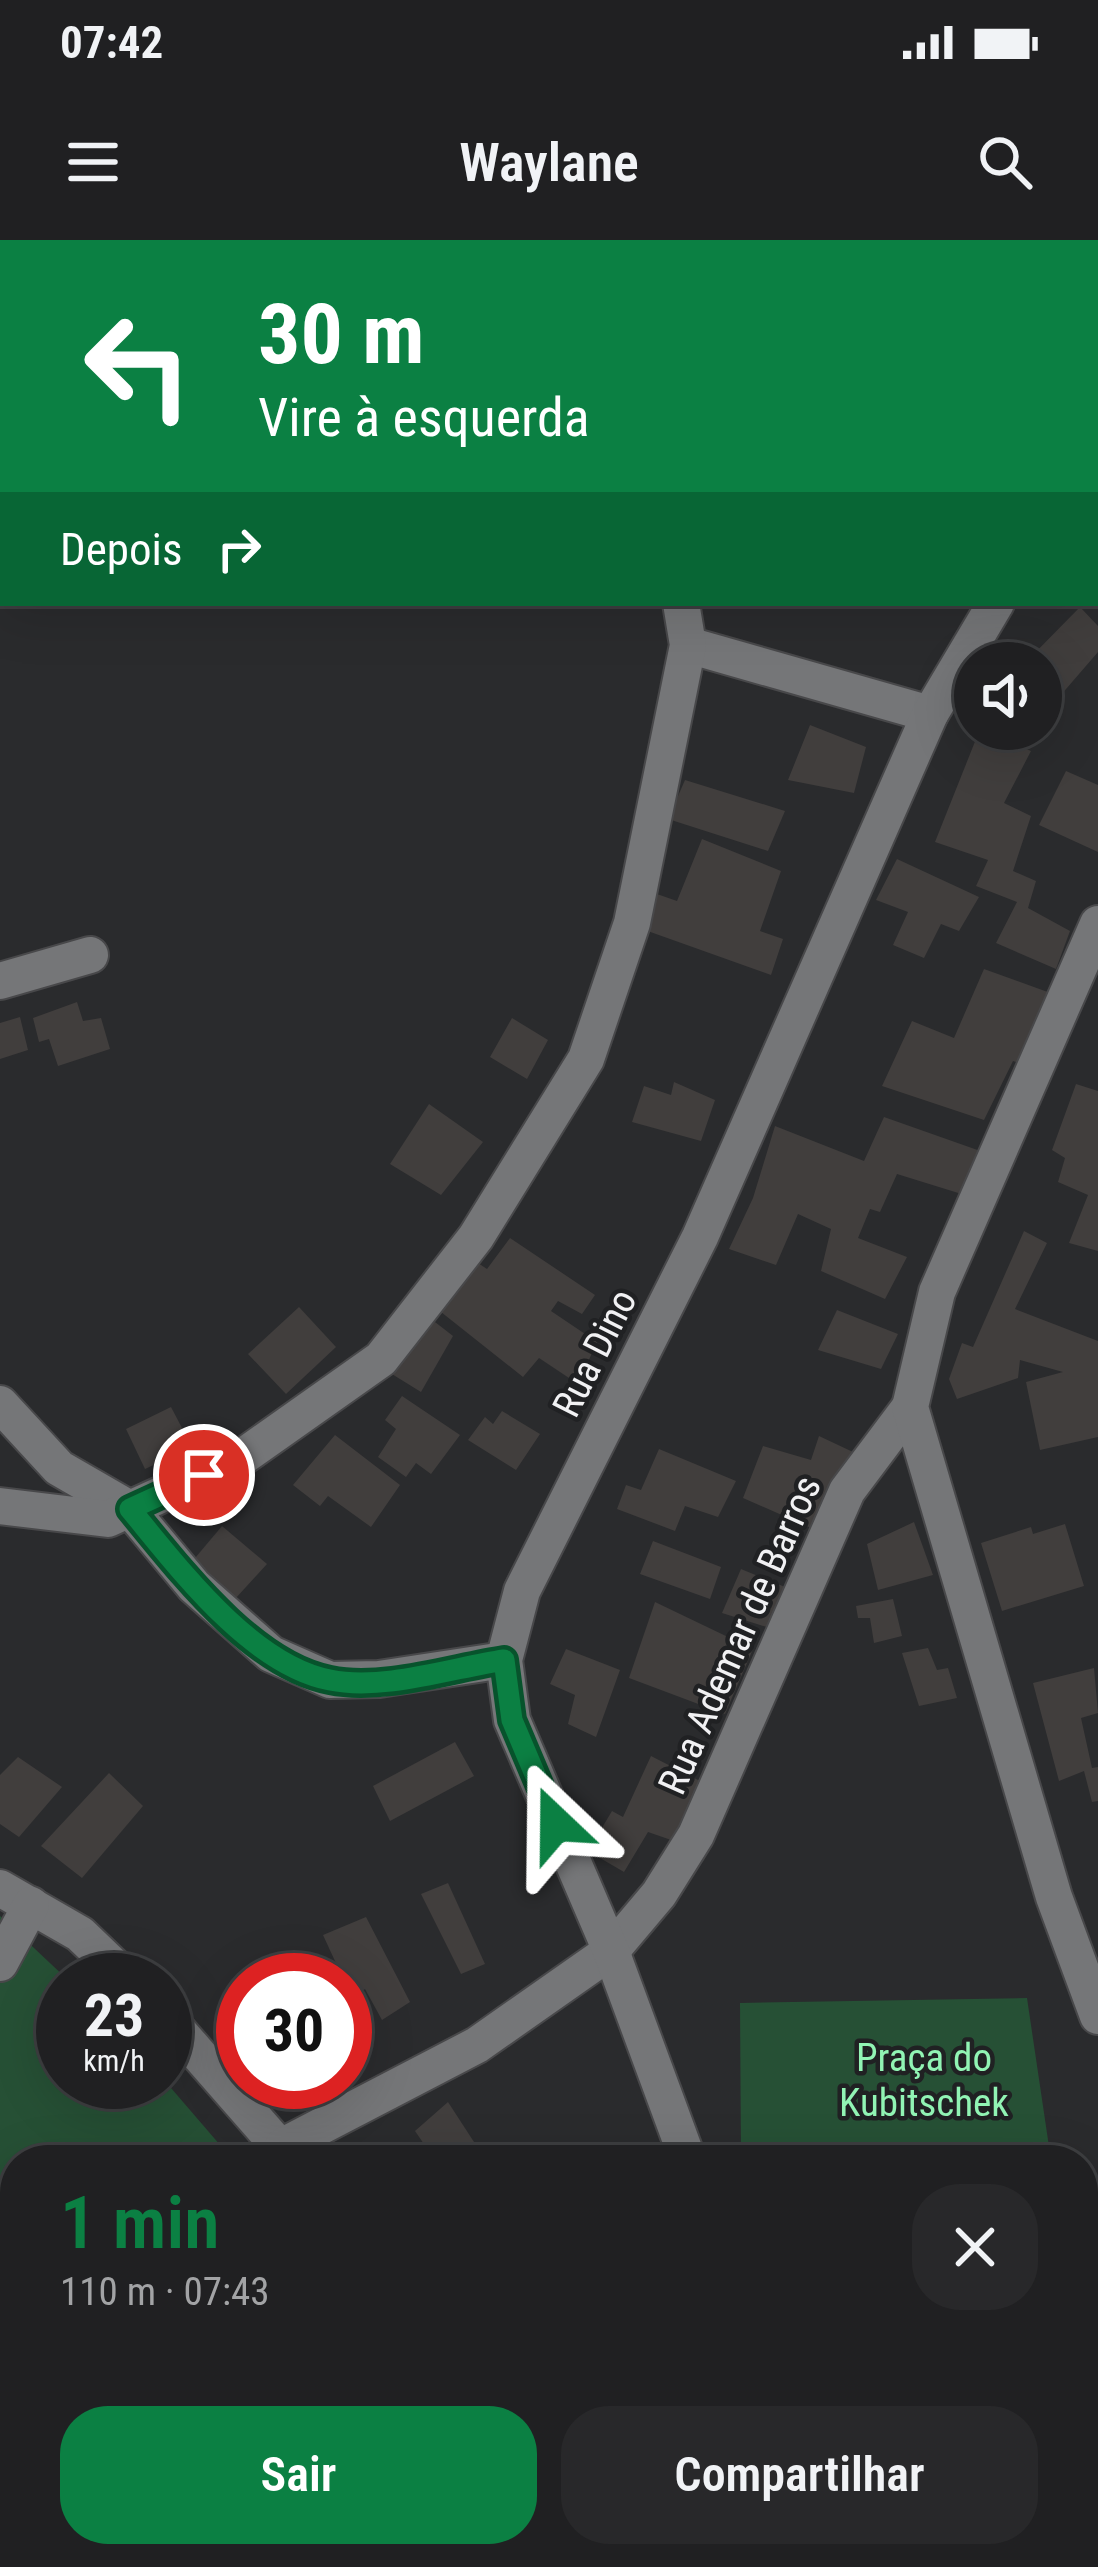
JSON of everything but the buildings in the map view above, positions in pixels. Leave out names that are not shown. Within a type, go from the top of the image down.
[{"type":"street","points":[[0,1506],[108,1519],[241,1458],[381,1359],[476,1237],[586,1059],[632,922],[688,645],[682,606]]},
{"type":"street","name":"Rua Dino","points":[[682,2145],[611,1951],[512,1720],[504,1660],[522,1591],[700,1237],[930,713],[994,606]]},
{"type":"street","points":[[688,645],[930,713]]},
{"type":"street","name":"Rua Ademar de Barros","points":[[301,2145],[477,2045],[611,1951],[659,1894],[696,1835],[847,1491],[910,1407],[937,1292],[1098,924]]},
{"type":"street","points":[[0,981],[90,955]]},
{"type":"street","points":[[0,1404],[59,1468],[130,1509],[194,1586],[271,1654],[330,1680],[379,1679],[504,1660]]},
{"type":"street","points":[[910,1407],[1054,1897],[1098,2016]]},
{"type":"street","points":[[0,1963],[16,1897],[80,1934],[100,1953]]},
{"type":"street","points":[[192,2046],[280,2145]]},
{"type":"green space","points":[[0,1916],[39,1953],[36,2109],[189,2109],[220,2145],[0,2145]]},
{"type":"green space","name":"Praça do Kubitschek","points":[[1027,1998],[1049,2145],[741,2145],[740,2003]]},
{"type":"route","points":[[204,1475],[130,1509],[194,1586],[271,1654],[330,1680],[379,1679],[504,1660],[512,1720],[556,1824]]}]
